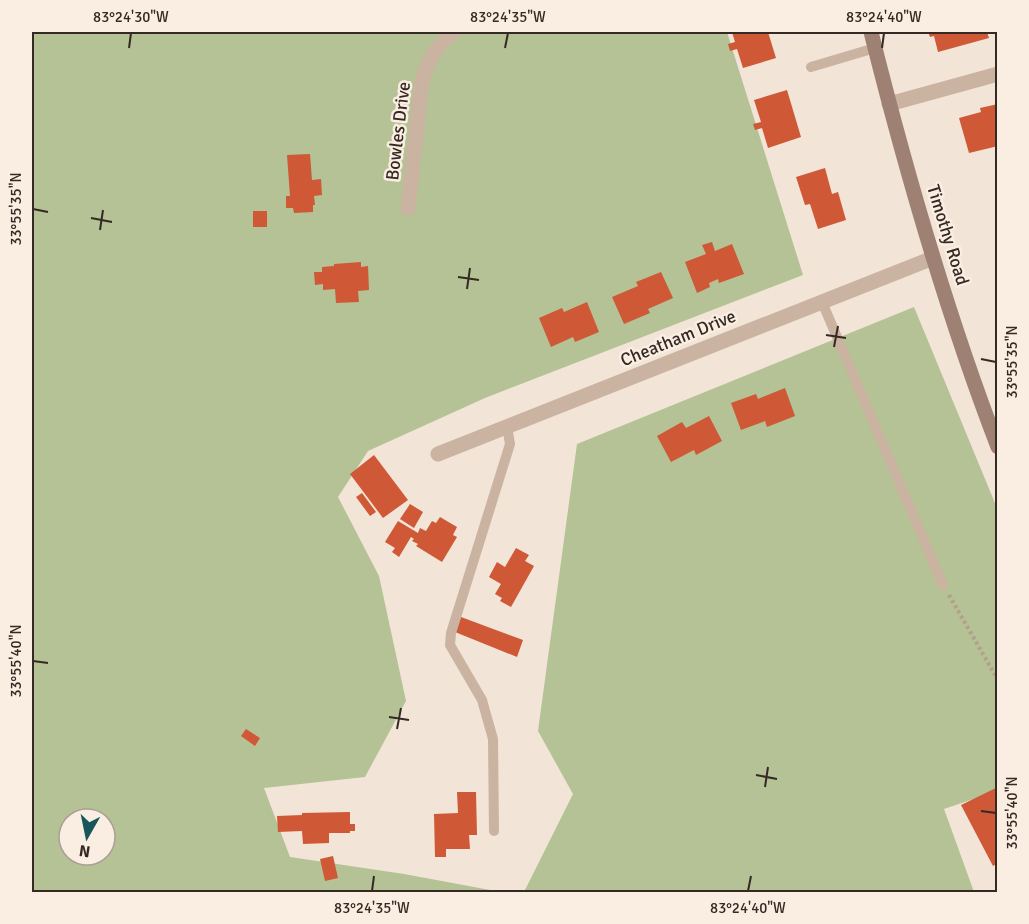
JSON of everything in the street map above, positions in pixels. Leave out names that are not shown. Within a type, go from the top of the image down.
[{"type":"main road","name":"Timothy Road","points":[[871,32],[933,258],[998,447]]},
{"type":"street","name":"Bowles Drive","points":[[408,208],[422,82],[426,65],[436,49],[453,32]]},
{"type":"street","points":[[889,104],[998,74]]},
{"type":"street","name":"Cheatham Drive","points":[[438,454],[933,258]]},
{"type":"lane","points":[[811,68],[875,48]]},
{"type":"lane","points":[[822,302],[943,585]]},
{"type":"lane","points":[[494,831],[493,739],[482,700],[450,645],[451,633],[510,444],[507,426]]},
{"type":"path","points":[[943,585],[998,680]]},
{"type":"green space","points":[[32,32],[727,32],[803,275],[485,398],[368,451],[338,497],[379,576],[406,701],[365,777],[264,788],[290,857],[404,874],[501,892],[32,892]]},
{"type":"green space","points":[[914,307],[997,508],[997,791],[944,809],[974,892],[524,892],[573,794],[538,731],[577,444]]},
{"type":"building","points":[[732,32],[768,32],[776,58],[743,68],[737,49],[730,51],[728,44],[735,42]]},
{"type":"building","points":[[928,32],[987,32],[989,38],[938,52],[934,36],[930,37]]},
{"type":"building","points":[[787,90],[801,137],[768,148],[762,128],[755,130],[753,124],[761,122],[754,100]]},
{"type":"building","points":[[998,104],[998,146],[969,153],[959,118],[981,112],[980,108]]},
{"type":"building","points":[[310,154],[312,180],[321,179],[322,195],[314,196],[313,212],[294,213],[293,208],[286,208],[286,196],[290,196],[287,155]]},
{"type":"building","points":[[825,168],[832,194],[838,192],[846,220],[818,229],[810,204],[805,205],[796,177]]},
{"type":"building","points":[[253,211],[267,211],[267,227],[253,227]]},
{"type":"building","points":[[712,242],[715,251],[732,244],[744,274],[719,283],[718,279],[709,283],[710,287],[697,293],[685,262],[706,254],[702,245]]},
{"type":"building","points":[[361,262],[361,267],[368,266],[369,290],[358,291],[359,302],[336,303],[335,289],[323,290],[323,284],[315,285],[314,272],[322,272],[322,267]]},
{"type":"building","points":[[661,272],[673,298],[648,309],[650,313],[624,324],[612,297],[638,286],[636,282]]},
{"type":"building","points":[[587,302],[599,332],[575,342],[573,337],[551,347],[539,318],[562,308],[564,312]]},
{"type":"building","points":[[785,388],[795,416],[767,427],[765,421],[741,430],[731,403],[756,394],[758,399]]},
{"type":"building","points":[[709,416],[722,441],[696,455],[694,450],[671,462],[657,436],[682,422],[686,428]]},
{"type":"building","points":[[374,455],[408,500],[383,518],[350,474]]},
{"type":"building","points":[[362,493],[376,512],[370,516],[356,497]]},
{"type":"building","points":[[410,504],[423,512],[414,528],[400,519]]},
{"type":"building","points":[[440,517],[457,527],[453,535],[457,537],[442,562],[416,546],[418,544],[412,541],[414,539],[411,537],[399,557],[392,552],[395,548],[385,542],[398,521],[418,533],[420,528],[426,531],[432,521],[436,523]]},
{"type":"building","points":[[516,548],[529,555],[525,561],[534,566],[511,607],[500,601],[502,598],[495,594],[501,584],[489,577],[497,562],[505,567]]},
{"type":"building","points":[[461,617],[523,640],[517,657],[455,632]]},
{"type":"building","points":[[246,729],[260,738],[255,746],[241,736]]},
{"type":"building","points":[[998,787],[998,863],[993,866],[961,805]]},
{"type":"building","points":[[457,792],[476,792],[477,835],[469,835],[470,849],[446,849],[446,857],[435,857],[434,814],[458,813]]},
{"type":"building","points":[[350,812],[350,824],[355,824],[355,831],[329,833],[329,843],[303,844],[302,831],[278,832],[277,816]]},
{"type":"building","points":[[333,856],[338,878],[325,881],[320,859]]}]
